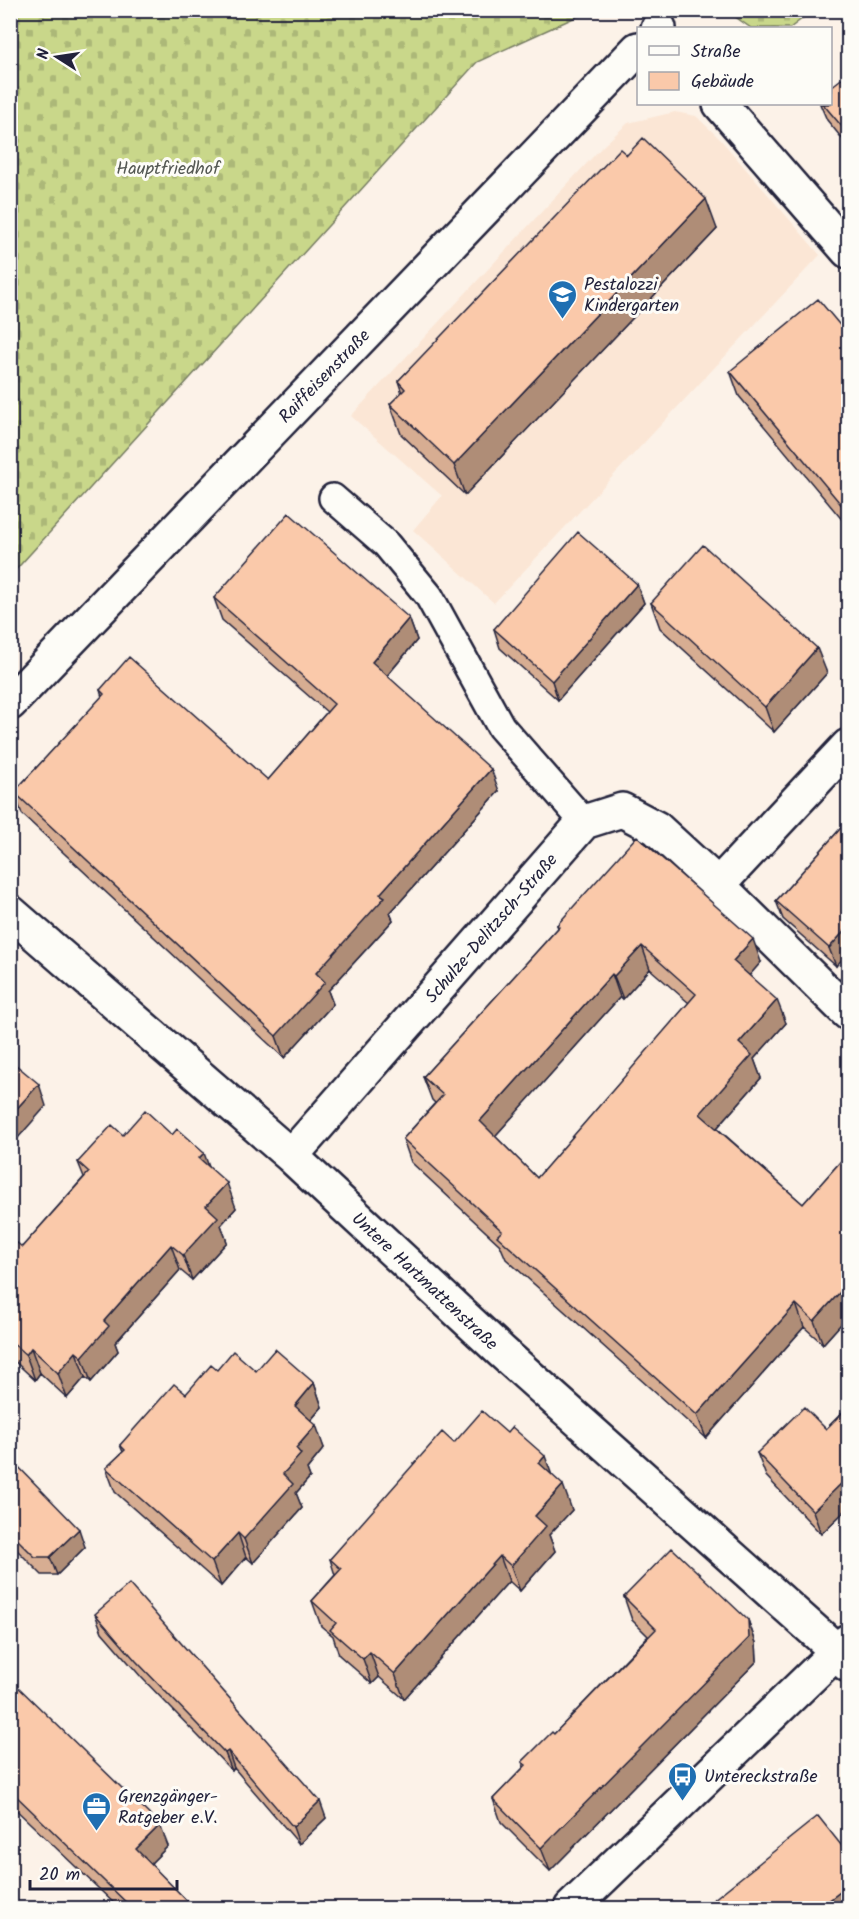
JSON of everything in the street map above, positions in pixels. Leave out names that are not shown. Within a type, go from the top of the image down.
[{"type":"street","name":"Raiffeisenstraße","points":[[10,703],[637,51]]},
{"type":"street","points":[[721,105],[849,251]]},
{"type":"street","points":[[718,885],[849,746]]},
{"type":"street","points":[[584,822],[622,810],[656,828],[849,1013]]},
{"type":"street","name":"Schulze-Delitzsch-Straße","points":[[291,1156],[584,822]]},
{"type":"street","name":"Untere Hartmattenstraße","points":[[10,912],[291,1156],[502,1352],[845,1652]]},
{"type":"street","points":[[571,1908],[845,1652]]},
{"type":"lane","points":[[333,498],[386,544],[429,596],[501,727],[584,822]]},
{"type":"shaded area","points":[[675,112],[696,116],[720,139],[820,255],[494,603],[413,530],[442,496],[351,416],[603,146],[628,123]]},
{"type":"green space","name":"Hauptfriedhof","points":[[11,10],[589,11],[477,62],[11,575]]},
{"type":"green space","points":[[727,11],[812,11],[791,27],[750,27]]},
{"type":"building","points":[[849,73],[849,135],[824,105],[832,105],[832,86]]},
{"type":"building","name":"Pestalozzi Kindergarten","points":[[643,138],[706,199],[454,465],[390,404],[405,389],[398,381],[620,149],[627,155]]},
{"type":"building","points":[[818,299],[849,336],[849,514],[730,371]]},
{"type":"building","points":[[289,513],[409,618],[372,662],[491,769],[380,894],[385,897],[316,973],[325,982],[276,1036],[14,792],[104,694],[100,690],[129,657],[268,780],[334,704],[214,598]]},
{"type":"building","points":[[578,532],[637,584],[552,681],[494,629]]},
{"type":"building","points":[[703,545],[817,648],[765,707],[651,603]]},
{"type":"building","points":[[849,819],[849,926],[829,948],[776,901]]},
{"type":"building","points":[[637,836],[753,939],[733,961],[777,1000],[739,1043],[752,1055],[700,1114],[803,1204],[849,1152],[849,1282],[814,1321],[796,1304],[697,1415],[497,1236],[502,1231],[403,1139],[443,1095],[423,1077],[559,927],[557,925]],"holes":[[[642,946],[696,994],[537,1178],[480,1121],[612,974],[614,976]]]},
{"type":"building","points":[[10,1060],[39,1084],[10,1116]]},
{"type":"building","points":[[145,1110],[172,1135],[177,1129],[204,1153],[199,1158],[227,1183],[206,1206],[218,1217],[183,1255],[171,1245],[104,1321],[109,1326],[82,1357],[76,1352],[58,1373],[31,1348],[26,1355],[10,1341],[10,1249],[16,1242],[22,1247],[89,1172],[78,1162],[112,1125],[123,1135]]},
{"type":"building","points":[[275,1349],[314,1383],[295,1406],[316,1425],[296,1448],[301,1454],[283,1474],[293,1484],[244,1539],[238,1533],[212,1562],[106,1468],[125,1450],[120,1445],[174,1384],[186,1394],[211,1365],[217,1370],[233,1351],[256,1371]]},
{"type":"building","points":[[849,1406],[849,1476],[813,1511],[757,1453],[804,1407],[826,1429]]},
{"type":"building","points":[[482,1411],[507,1433],[512,1427],[545,1456],[539,1463],[563,1485],[535,1516],[546,1526],[511,1566],[500,1556],[395,1674],[370,1652],[363,1659],[330,1630],[336,1623],[312,1601],[341,1569],[330,1559],[442,1432],[454,1443]]},
{"type":"building","points":[[10,1458],[79,1529],[50,1557],[35,1557],[10,1532]]},
{"type":"building","points":[[672,1548],[748,1620],[749,1638],[541,1848],[493,1799],[526,1765],[522,1762],[552,1732],[554,1734],[656,1629],[624,1597]]},
{"type":"building","points":[[129,1584],[320,1801],[293,1827],[228,1751],[225,1753],[136,1661],[95,1614]]},
{"type":"building","points":[[14,1683],[160,1825],[136,1849],[194,1908],[132,1908],[10,1790],[10,1686]]},
{"type":"building","points":[[818,1816],[849,1855],[849,1885],[819,1908],[703,1908]]},
{"type":"place","name":"Pestalozzi Kindergarten","points":[[563,320]]},
{"type":"place","name":"Untereckstraße","points":[[683,1802]]},
{"type":"place","name":"Grenzgänger- Ratgeber e.V.","points":[[97,1832]]}]
